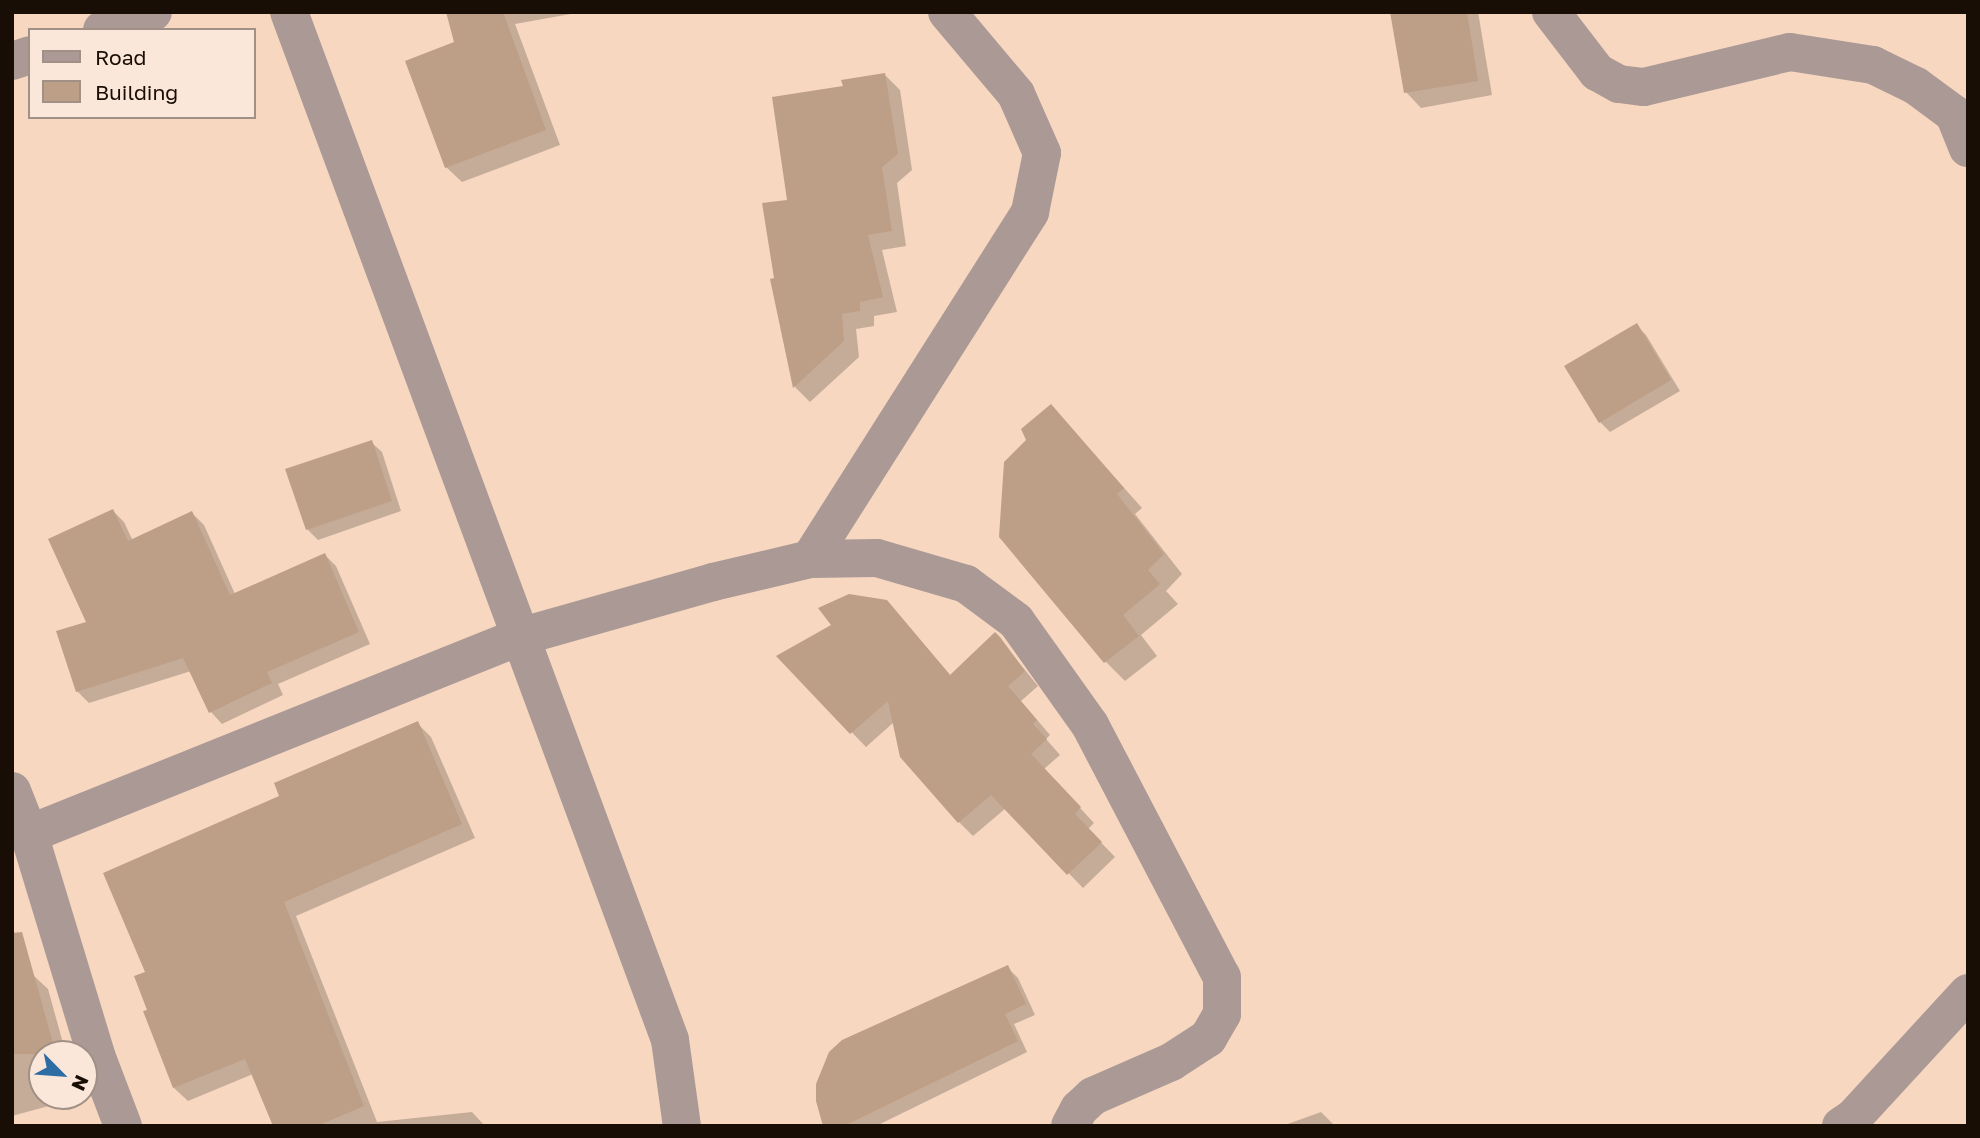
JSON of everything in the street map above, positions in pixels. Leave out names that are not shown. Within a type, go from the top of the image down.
[{"type":"street","points":[[108,28],[153,12]]},
{"type":"street","points":[[289,12],[670,1040],[682,1126]]},
{"type":"street","points":[[810,559],[1030,212],[1042,153],[1016,94],[947,12]]},
{"type":"street","points":[[1551,12],[1597,72],[1619,84],[1644,87],[1790,52],[1873,65],[1916,86],[1954,114],[1968,148]]},
{"type":"street","points":[[29,834],[519,638],[713,582],[810,559],[877,558],[966,584],[1016,621],[1090,725],[1222,977],[1222,1014],[1208,1038],[1171,1062],[1093,1096],[1079,1109],[1070,1126]]},
{"type":"street","points":[[12,791],[29,834],[96,1055],[123,1126]]},
{"type":"street","points":[[1850,1123],[1968,993]]},
{"type":"building","points":[[446,12],[503,12],[546,130],[445,168],[405,61],[454,42]]},
{"type":"building","points":[[1390,12],[1467,12],[1478,81],[1404,93]]},
{"type":"building","points":[[885,73],[898,154],[882,167],[892,231],[868,235],[883,297],[860,302],[860,311],[842,314],[844,341],[793,388],[770,279],[774,278],[762,203],[787,200],[772,97],[843,86],[841,80]]},
{"type":"building","points":[[1637,323],[1671,380],[1599,423],[1564,366]]},
{"type":"building","points":[[1051,404],[1124,488],[1117,494],[1164,554],[1148,570],[1160,584],[1123,615],[1139,636],[1104,663],[999,537],[1004,462],[1026,440],[1021,429]]},
{"type":"building","points":[[372,440],[392,501],[306,530],[285,469]]},
{"type":"building","points":[[113,509],[128,541],[192,511],[230,595],[325,553],[359,632],[267,672],[272,683],[209,713],[183,658],[76,692],[56,631],[86,622],[48,539]]},
{"type":"building","points":[[849,594],[887,600],[950,675],[995,632],[1000,637],[1025,671],[1008,686],[1037,720],[1033,724],[1047,739],[1031,754],[1081,807],[1075,814],[1102,842],[1067,875],[991,795],[958,823],[900,757],[888,701],[850,734],[776,656],[831,625],[818,608]]},
{"type":"building","points":[[418,721],[462,824],[284,902],[364,1106],[317,1126],[273,1126],[245,1059],[173,1088],[143,1011],[147,1010],[134,976],[145,972],[103,873],[279,796],[274,783]]},
{"type":"building","points":[[22,932],[52,1040],[28,1040],[28,1054],[12,1054],[12,933]]},
{"type":"building","points":[[1008,965],[1026,1004],[1005,1014],[1018,1041],[844,1126],[823,1126],[816,1101],[816,1084],[829,1052],[842,1040]]}]
